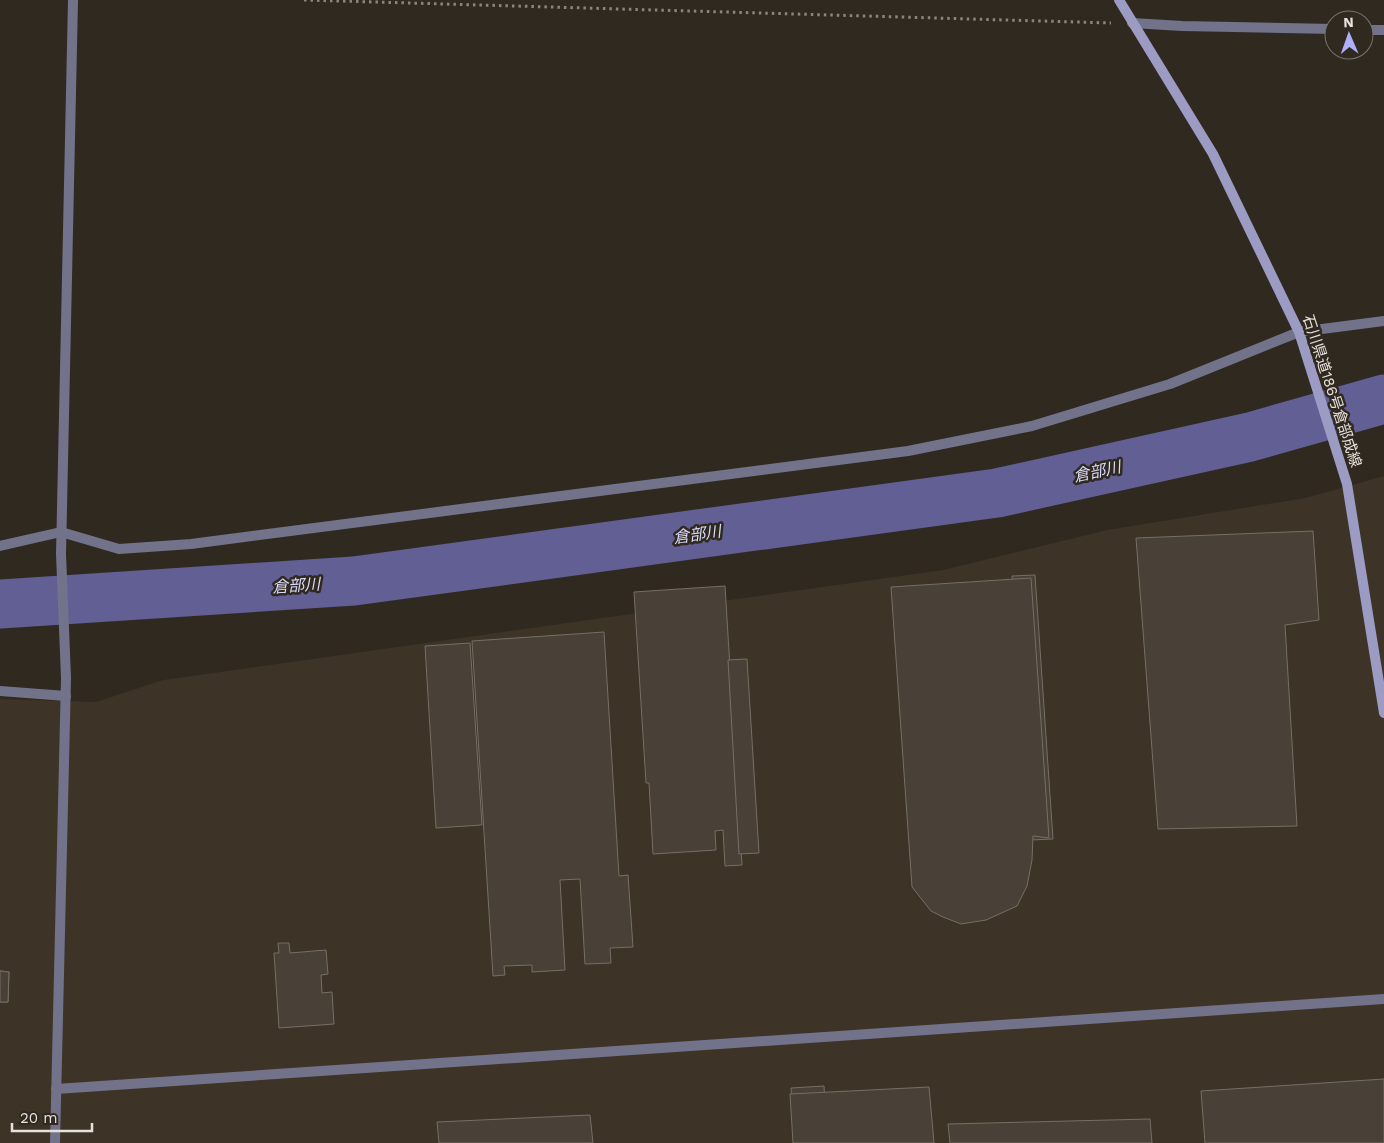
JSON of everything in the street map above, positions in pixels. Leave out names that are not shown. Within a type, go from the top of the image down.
[{"type":"main road","name":"石川県道186号倉部成線","points":[[1119,0],[1213,154],[1300,332],[1347,484],[1384,713]]},
{"type":"street","points":[[56,1143],[66,696],[61,532],[73,0]]},
{"type":"street","points":[[1132,23],[1324,29]]},
{"type":"street","points":[[0,546],[61,532],[119,549],[191,544],[908,451],[1032,426],[1152,390],[1300,332],[1384,321]]},
{"type":"street","points":[[0,691],[66,696]]},
{"type":"street","points":[[56,1088],[1384,999]]},
{"type":"path","points":[[304,0],[1132,23]]},
{"type":"shaded area","points":[[1384,476],[1384,1143],[0,1143],[0,699],[96,702],[163,680],[943,570],[1107,530],[1305,498]]},
{"type":"building","points":[[1313,531],[1319,620],[1285,625],[1297,826],[1158,829],[1136,538]]},
{"type":"building","points":[[1035,575],[1053,839],[1030,840],[1012,576]]},
{"type":"building","points":[[1031,578],[1049,838],[1033,836],[1032,860],[1027,886],[1017,906],[986,920],[961,924],[931,911],[912,887],[891,587]]},
{"type":"building","points":[[725,586],[742,865],[725,866],[723,830],[715,831],[716,850],[653,854],[649,783],[646,783],[634,592]]},
{"type":"building","points":[[604,632],[619,876],[628,875],[633,947],[610,948],[611,963],[585,964],[580,879],[560,880],[565,970],[532,972],[532,965],[504,966],[505,975],[493,976],[472,641]]},
{"type":"building","points":[[470,643],[482,825],[436,828],[425,646]]},
{"type":"building","points":[[747,659],[759,853],[739,854],[728,660]]},
{"type":"building","points":[[278,943],[289,943],[290,953],[326,950],[328,974],[321,975],[322,993],[332,992],[334,1024],[279,1028],[274,953],[279,953]]},
{"type":"building","points":[[0,971],[9,972],[8,1002],[0,1002]]},
{"type":"building","points":[[0,971],[9,972],[8,1002],[0,1002]]},
{"type":"building","points":[[1384,1079],[1384,1143],[1205,1143],[1201,1091]]},
{"type":"building","points":[[824,1086],[827,1143],[795,1143],[791,1088]]},
{"type":"building","points":[[929,1087],[934,1143],[793,1143],[790,1094]]},
{"type":"building","points":[[590,1115],[593,1143],[439,1143],[437,1122]]},
{"type":"building","points":[[1150,1119],[1152,1143],[950,1143],[948,1124]]},
{"type":"waterway","name":"倉部川","points":[[0,604],[354,581],[997,493],[1250,437],[1384,399]]}]
